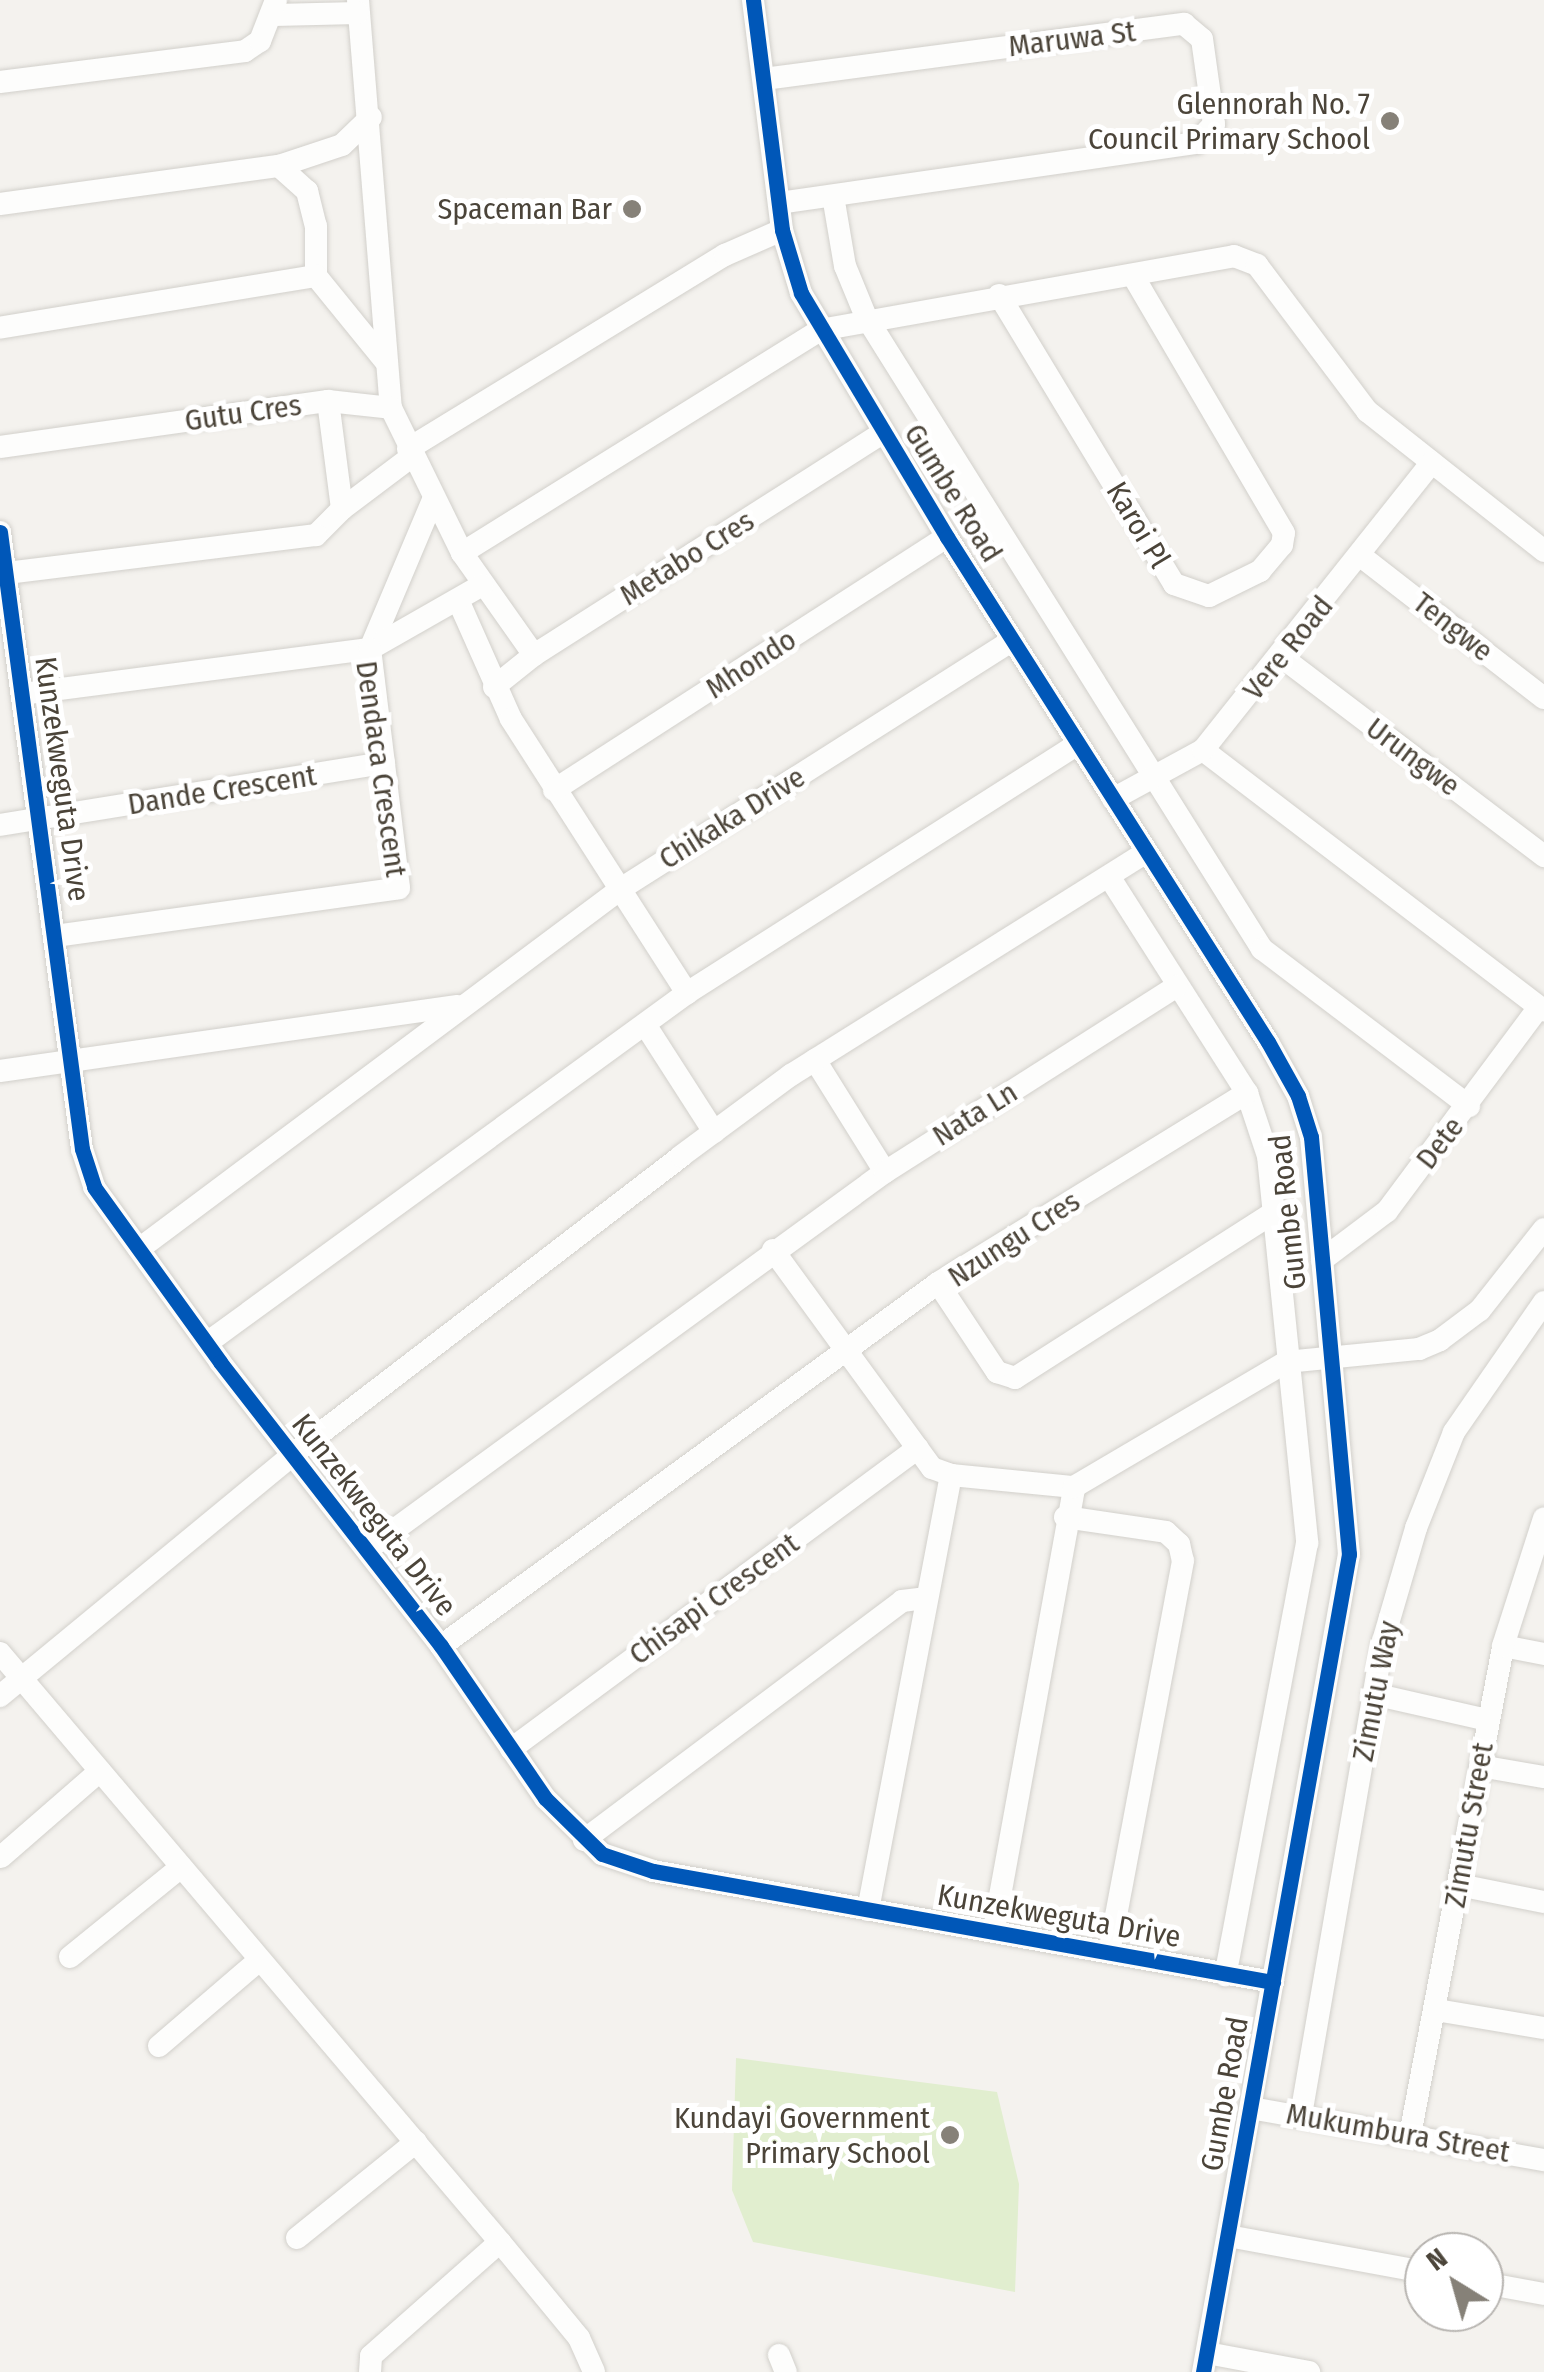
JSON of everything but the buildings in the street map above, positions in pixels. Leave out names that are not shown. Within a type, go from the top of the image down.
[{"type":"street","name":"Gumbe Road","points":[[753,0],[782,230],[820,330],[1298,1096],[1311,1137],[1349,1554],[1205,2362]]},
{"type":"street","points":[[0,82],[245,51],[260,41],[275,8],[358,6],[372,116],[391,408],[462,553],[534,656]]},
{"type":"street","name":"Maruwa St","points":[[764,79],[1184,24],[1202,39],[1214,124],[1196,143],[780,203]]},
{"type":"street","points":[[0,204],[279,166],[342,144],[372,116]]},
{"type":"street","points":[[279,166],[307,191],[316,226],[316,276],[386,362]]},
{"type":"street","points":[[833,196],[845,266],[866,317],[1262,949],[1469,1106]]},
{"type":"street","points":[[6,573],[316,535],[410,453],[724,255],[782,230]]},
{"type":"street","points":[[462,553],[820,330],[866,317],[1133,276],[1234,256],[1257,265],[1367,411],[1544,551]]},
{"type":"street","points":[[0,328],[316,276]]},
{"type":"street","name":"Karoi Pl","points":[[999,295],[1174,584],[1209,596],[1260,571],[1282,546],[1284,533],[1133,276]]},
{"type":"street","points":[[328,401],[391,408]]},
{"type":"street","name":"Gutu Cres","points":[[0,447],[328,401],[342,509]]},
{"type":"street","name":"Metabo Cres","points":[[494,688],[534,656],[883,434]]},
{"type":"street","name":"Vere Road","points":[[1114,799],[1204,750],[1283,658],[1432,463]]},
{"type":"street","points":[[370,650],[434,500]]},
{"type":"street","name":"Kunzekweguta Drive","points":[[0,532],[72,1058],[94,1187],[207,1343],[441,1646],[511,1749],[584,1840],[653,1871],[1273,1982]]},
{"type":"street","name":"Mhondo","points":[[554,790],[948,537]]},
{"type":"street","name":"Tengwe","points":[[1362,556],[1544,698]]},
{"type":"street","points":[[370,650],[482,584]]},
{"type":"street","points":[[458,600],[494,688],[554,790],[622,888],[686,992]]},
{"type":"street","name":"Chikaka Drive","points":[[139,1249],[457,1006],[622,888],[1012,640]]},
{"type":"street","name":"Dendaca Crescent","points":[[22,694],[370,650],[399,888],[56,936]]},
{"type":"street","name":"Urungwe","points":[[1283,658],[1544,856]]},
{"type":"street","points":[[207,1343],[646,1026],[686,992],[1078,744]]},
{"type":"street","points":[[1204,750],[1541,1009]]},
{"type":"street","name":"Dande Crescent","points":[[0,826],[384,764]]},
{"type":"street","points":[[0,1696],[292,1455],[714,1132],[816,1060],[1147,852]]},
{"type":"street","points":[[1110,878],[1246,1093],[1264,1136],[1274,1213],[1307,1543],[1225,1974]]},
{"type":"street","name":"Nata Ln","points":[[368,1549],[885,1172],[1177,986]]},
{"type":"street","name":"Chikaka Drive","points":[[0,1071],[457,1006]]},
{"type":"street","name":"Dete","points":[[1322,1260],[1387,1211],[1541,1009]]},
{"type":"street","points":[[646,1026],[714,1132]]},
{"type":"street","points":[[816,1060],[885,1172]]},
{"type":"street","name":"Nzungu Cres","points":[[1246,1093],[938,1283],[997,1372],[1015,1378],[1274,1213]]},
{"type":"street","points":[[773,1250],[932,1468],[951,1476],[1074,1487],[1286,1362],[1330,1361],[1440,1340],[1480,1310],[1544,1230]]},
{"type":"street","points":[[441,1646],[938,1283]]},
{"type":"street","name":"Zimutu Way","points":[[1301,2115],[1373,1694],[1416,1528],[1454,1432],[1544,1302]]},
{"type":"street","name":"Chisapi Crescent","points":[[511,1749],[918,1448]]},
{"type":"street","points":[[868,1910],[924,1598],[951,1476]]},
{"type":"street","points":[[994,1930],[1065,1518],[1074,1487]]},
{"type":"street","points":[[1065,1518],[1166,1532],[1180,1544],[1183,1561],[1109,1952]]},
{"type":"street","name":"Zimutu Street","points":[[1410,2135],[1503,1646],[1544,1518]]},
{"type":"street","points":[[584,1840],[902,1601],[924,1598]]},
{"type":"street","points":[[1503,1646],[1544,1654]]},
{"type":"street","points":[[0,1652],[257,1962],[500,2242],[579,2338],[594,2372]]},
{"type":"street","points":[[1373,1694],[1488,1720]]},
{"type":"street","points":[[1480,1766],[1544,1777]]},
{"type":"street","points":[[1,1857],[100,1771]]},
{"type":"street","points":[[70,1957],[180,1867]]},
{"type":"street","points":[[1459,1885],[1544,1902]]},
{"type":"street","points":[[159,2046],[257,1962]]},
{"type":"street","points":[[1436,2010],[1544,2028]]},
{"type":"street","name":"Mukumbura Street","points":[[1251,2108],[1544,2160]]},
{"type":"street","points":[[297,2238],[416,2142]]},
{"type":"street","points":[[1228,2236],[1404,2268]]},
{"type":"street","points":[[370,2372],[372,2356],[500,2242]]},
{"type":"street","points":[[1504,2287],[1544,2294]]},
{"type":"street","points":[[1205,2362],[1309,2372]]},
{"type":"green space","points":[[736,2058],[997,2092],[1019,2184],[1015,2292],[753,2242],[732,2190]]},
{"type":"cycle path","points":[[753,0],[782,230],[801,293],[947,537],[1268,1042],[1298,1096],[1311,1137],[1349,1554],[1203,2372]]},
{"type":"cycle path","points":[[0,532],[82,1149],[94,1187],[220,1362],[441,1646],[545,1798],[602,1854],[653,1871],[1273,1982]]},
{"type":"place","name":"Glennorah No. 7 Council Primary School","points":[[1390,121]]},
{"type":"place","name":"Spaceman Bar","points":[[632,209]]},
{"type":"place","name":"Kundayi Government Primary School","points":[[950,2135]]}]
